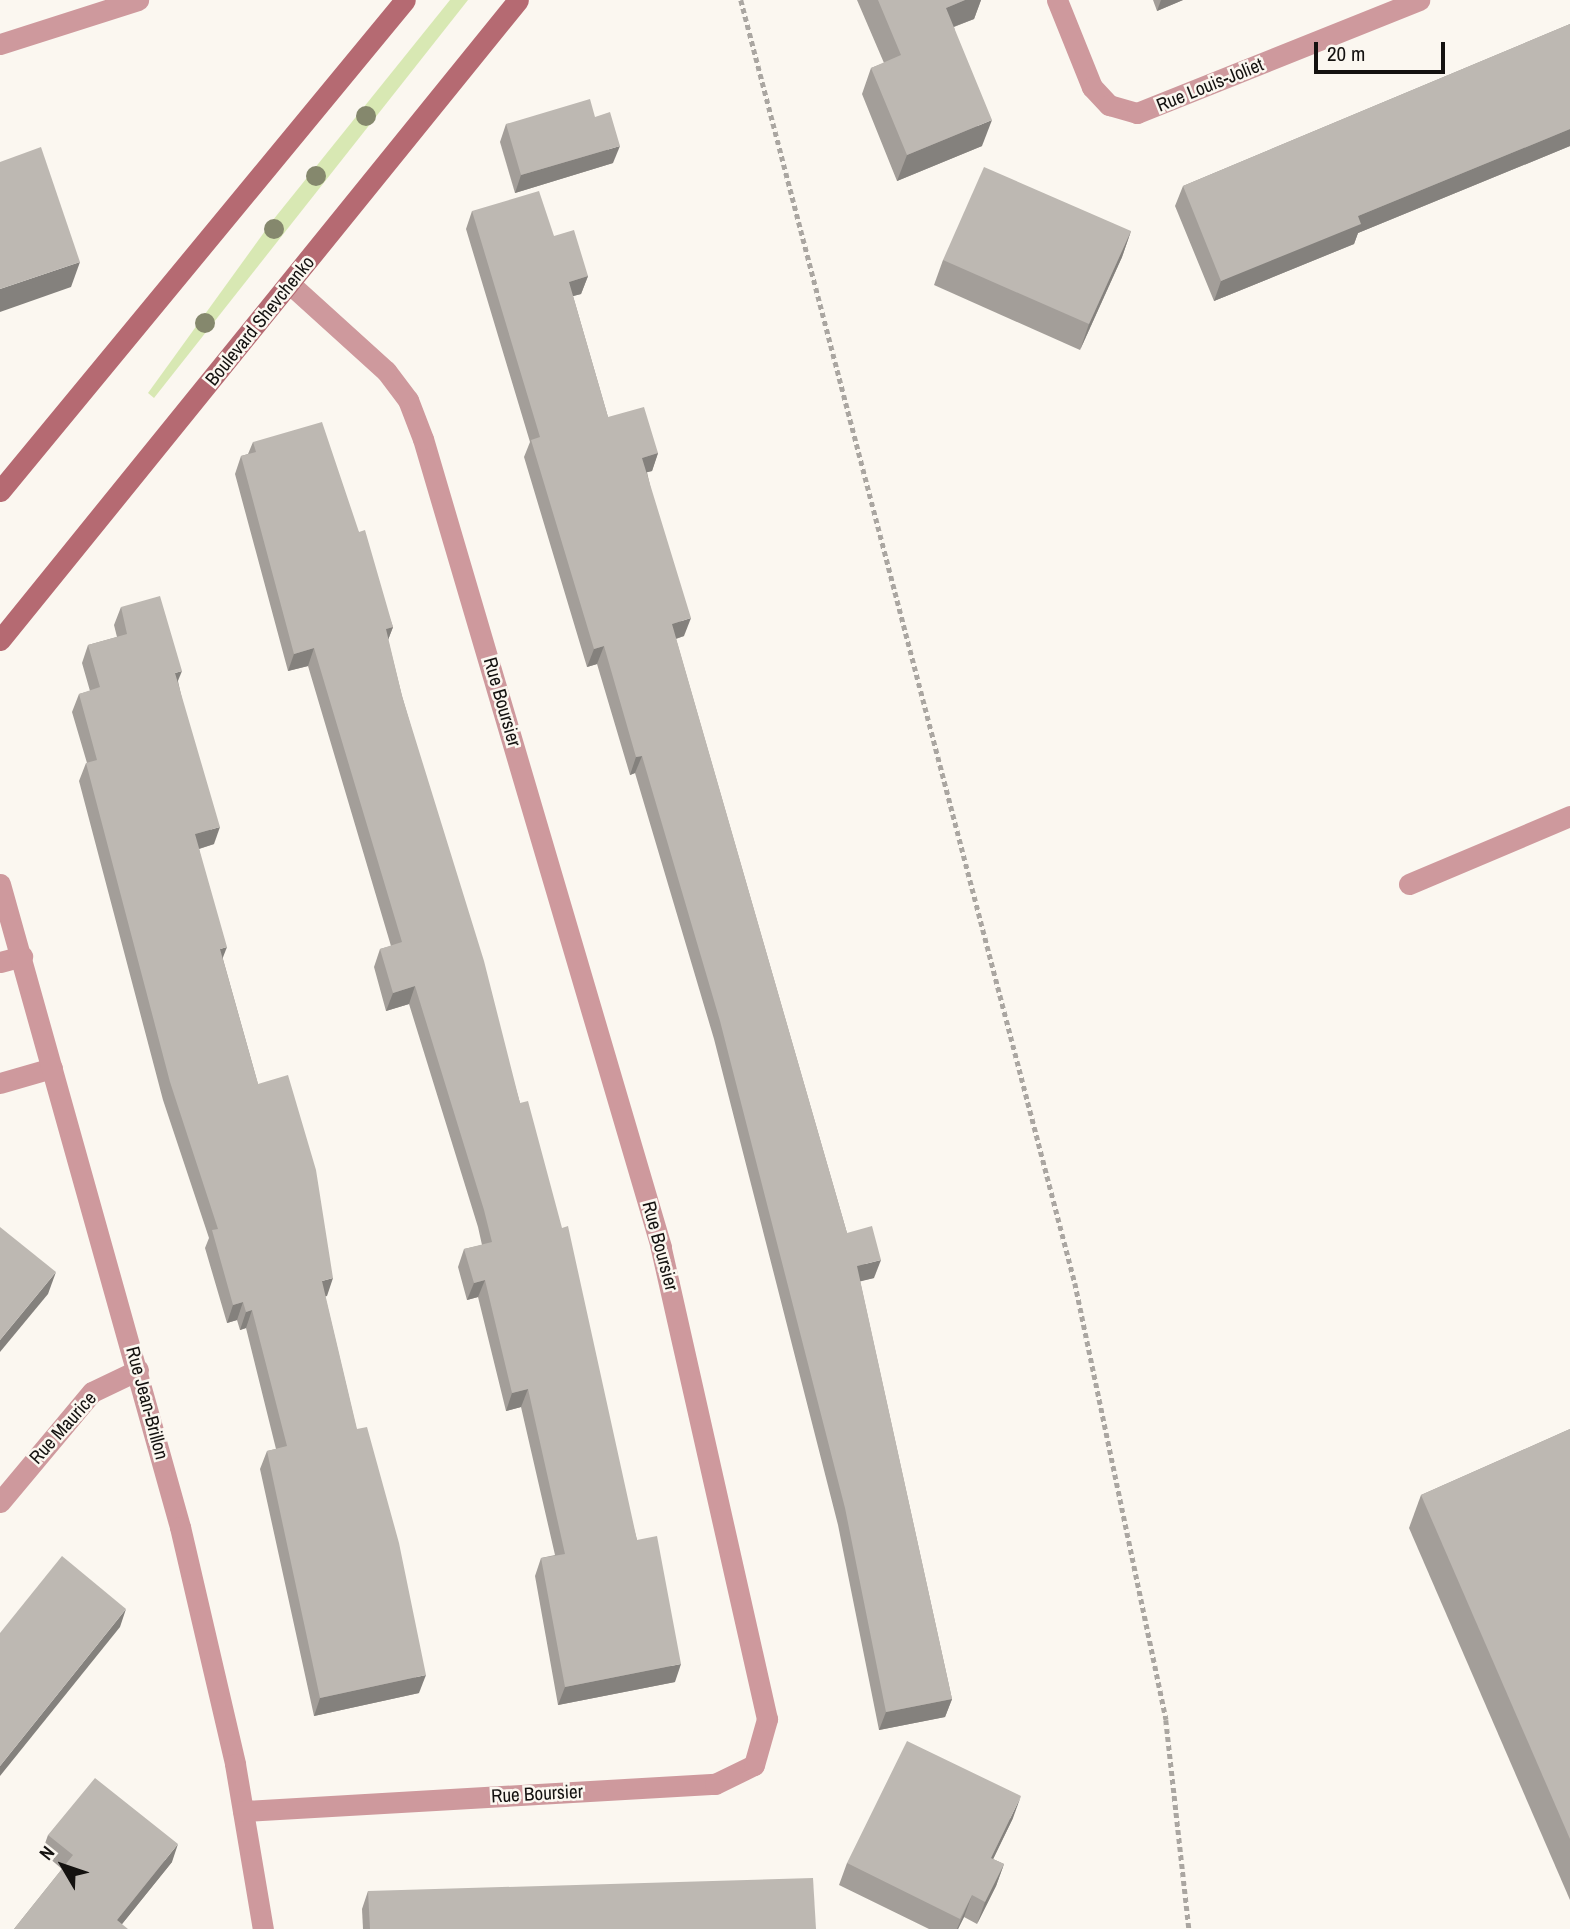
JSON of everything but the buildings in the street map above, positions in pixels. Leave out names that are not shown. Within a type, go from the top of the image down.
[{"type":"street","points":[[0,44],[138,0]]},
{"type":"street","points":[[0,491],[405,0]]},
{"type":"street","name":"Boulevard Shevchenko","points":[[0,640],[518,0]]},
{"type":"street","name":"Rue Louis-Joliet","points":[[1057,0],[1092,87],[1109,105],[1137,113],[1419,0]]},
{"type":"street","name":"Rue Boursier","points":[[243,1811],[715,1784],[754,1765],[767,1719],[661,1247],[423,439],[408,400],[386,371],[290,284]]},
{"type":"street","points":[[1409,884],[1570,816]]},
{"type":"street","name":"Rue Jean-Brillon","points":[[0,884],[138,1370],[243,1811],[263,1929]]},
{"type":"street","points":[[0,962],[22,957]]},
{"type":"street","points":[[0,1083],[52,1068]]},
{"type":"street","name":"Rue Maurice","points":[[0,1502],[92,1392],[138,1370]]},
{"type":"path","points":[[741,0],[1075,1283],[1166,1720],[1189,1929]]},
{"type":"green space","points":[[450,0],[468,0],[154,398],[148,393],[273,220]]}]
